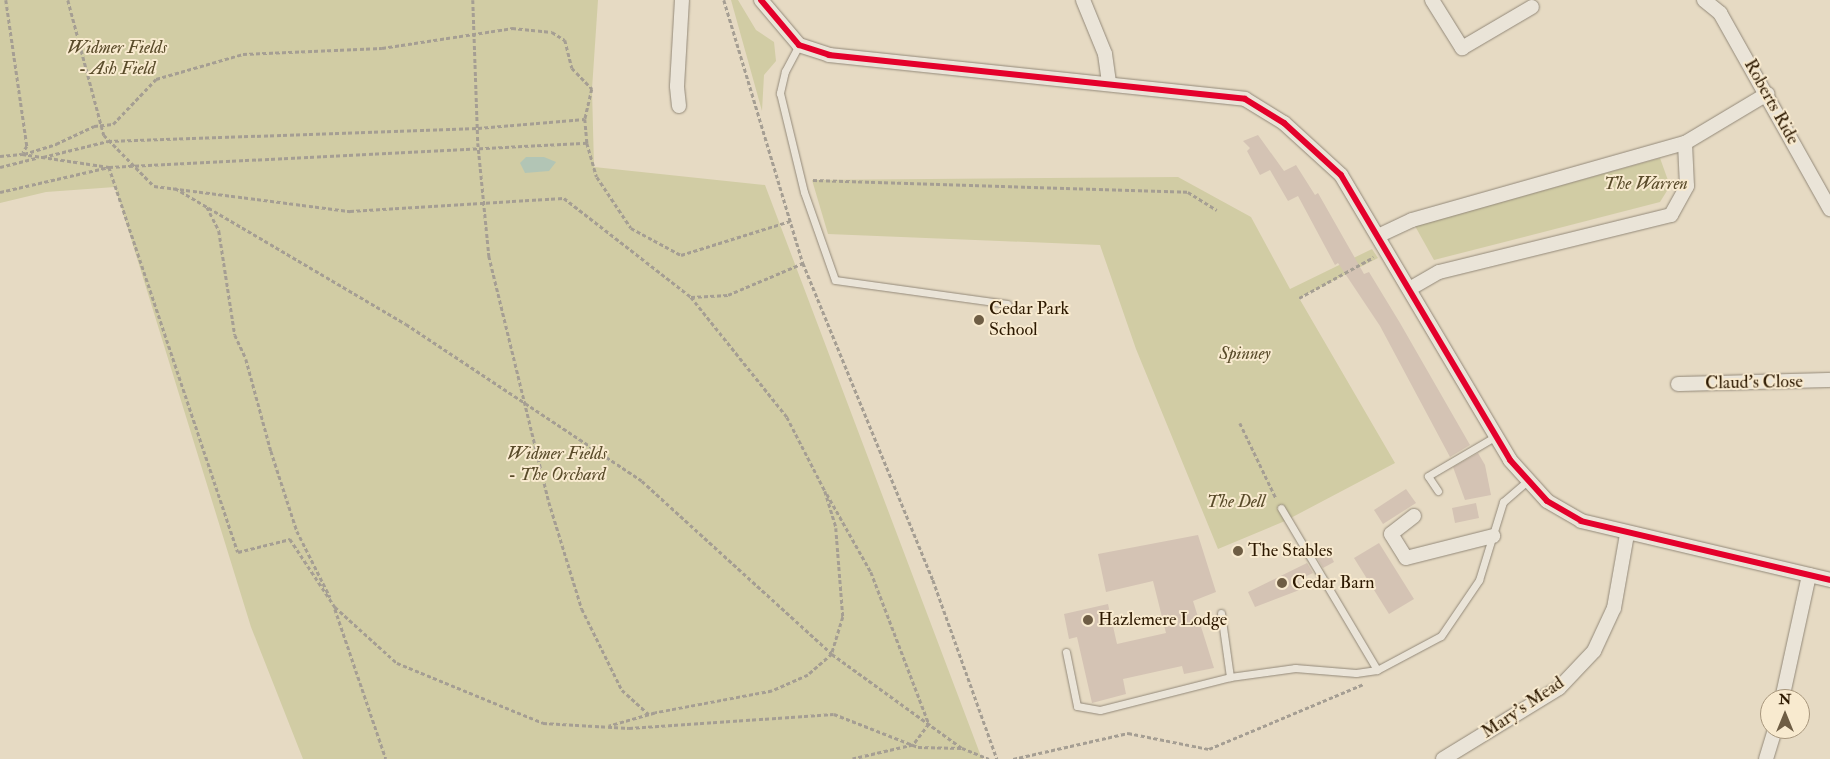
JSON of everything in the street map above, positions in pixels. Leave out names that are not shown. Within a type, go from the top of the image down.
[{"type":"street","points":[[680,106],[676,86],[682,0]]},
{"type":"street","points":[[761,0],[799,45],[829,55],[1109,83],[1245,99],[1284,123],[1341,175],[1380,235],[1496,435],[1526,482],[1546,501],[1580,521],[1627,534],[1830,580]]},
{"type":"street","points":[[1083,0],[1105,54],[1109,83]]},
{"type":"street","points":[[1432,0],[1457,52],[1532,7]]},
{"type":"street","name":"Roberts Ride","points":[[1704,0],[1720,13],[1827,195],[1830,209]]},
{"type":"street","points":[[1380,235],[1412,220],[1685,143],[1767,94]]},
{"type":"street","points":[[1410,288],[1439,272],[1671,215],[1687,186],[1685,143]]},
{"type":"street","name":"Claud's Close","points":[[1678,384],[1830,380]]},
{"type":"street","points":[[1414,516],[1391,534],[1406,558],[1493,536]]},
{"type":"street","name":"Mary's Mead","points":[[1443,759],[1559,688],[1594,651],[1614,608],[1627,534]]},
{"type":"street","points":[[1784,689],[1809,575]]},
{"type":"street","points":[[1766,759],[1772,739]]},
{"type":"lane","points":[[799,45],[785,71],[780,93],[804,192],[835,280],[1007,304]]},
{"type":"lane","points":[[1438,491],[1428,476],[1496,435]]},
{"type":"lane","points":[[1066,652],[1077,706],[1100,710],[1230,677],[1295,668],[1356,673],[1377,670],[1441,636],[1480,580],[1504,502],[1526,482]]},
{"type":"lane","points":[[1281,508],[1377,670]]},
{"type":"lane","points":[[1221,613],[1230,677]]},
{"type":"path","points":[[6,0],[27,146],[22,154]]},
{"type":"path","points":[[68,0],[101,124],[108,141],[154,186],[350,211],[564,198],[691,297],[787,418],[825,491],[871,572],[929,724]]},
{"type":"path","points":[[473,0],[478,146],[489,256],[549,502],[582,609],[622,690],[649,715]]},
{"type":"path","points":[[724,0],[802,263],[933,580],[997,759]]},
{"type":"path","points":[[22,154],[101,124],[113,124],[156,80],[242,54],[382,48],[531,28],[552,32],[565,40],[572,68],[592,89],[585,118],[587,143],[597,177],[631,228],[681,255],[790,221]]},
{"type":"path","points":[[0,167],[108,141],[478,128],[585,118]]},
{"type":"path","points":[[0,192],[108,167],[132,164],[478,146],[587,143]]},
{"type":"path","points":[[0,156],[22,154],[108,167]]},
{"type":"path","points":[[108,167],[238,552],[290,539],[335,607],[397,662],[543,723],[607,726],[834,714],[913,745]]},
{"type":"path","points":[[810,172],[812,180],[828,182],[1188,192],[1217,210]]},
{"type":"path","points":[[175,188],[406,324],[642,482],[832,654],[962,748],[989,759]]},
{"type":"path","points":[[207,207],[218,232],[235,335],[246,359],[271,451],[297,531],[335,607],[386,759]]},
{"type":"path","points":[[1299,298],[1388,249]]},
{"type":"path","points":[[691,297],[728,295],[802,263]]},
{"type":"path","points":[[1240,423],[1281,508]]},
{"type":"path","points":[[607,726],[649,715],[772,691],[808,675],[832,654],[843,618],[836,528],[825,491]]},
{"type":"path","points":[[1013,759],[1128,734],[1209,749],[1362,686],[1377,670]]},
{"type":"path","points":[[913,745],[929,724]]},
{"type":"path","points":[[853,759],[913,745],[962,748]]},
{"type":"green space","name":"Widmer Fields - The Orchard","points":[[0,0],[598,0],[592,89],[594,167],[765,185],[982,759],[303,759],[251,627],[115,187],[46,192],[0,203]]},
{"type":"green space","points":[[731,0],[738,0],[756,30],[774,42],[776,61],[764,75],[762,111]]},
{"type":"green space","name":"The Warren","points":[[1660,158],[1670,186],[1660,202],[1434,260],[1415,226]]},
{"type":"green space","points":[[1178,177],[1251,217],[1290,289],[1372,249],[1378,258],[1299,298],[1395,463],[1285,521],[1218,549],[1136,349],[1100,245],[828,234],[812,180]]},
{"type":"shaded area","points":[[526,157],[544,157],[556,162],[549,171],[525,173],[520,163]]},
{"type":"building","points":[[1258,135],[1284,171],[1296,165],[1315,195],[1318,193],[1364,274],[1369,272],[1400,323],[1470,445],[1450,457],[1380,326],[1338,263],[1335,265],[1298,196],[1288,201],[1270,170],[1260,175],[1247,151],[1250,148],[1243,141]]},
{"type":"building","points":[[1478,453],[1485,465],[1491,495],[1465,500],[1453,467]]},
{"type":"building","points":[[1406,489],[1416,503],[1383,524],[1374,510]]},
{"type":"building","points":[[1476,503],[1479,518],[1455,523],[1452,508]]},
{"type":"building","name":"Hazlemere Lodge","points":[[1198,535],[1216,592],[1193,601],[1214,668],[1184,674],[1182,666],[1123,679],[1126,694],[1092,703],[1077,637],[1069,639],[1064,614],[1108,604],[1117,644],[1166,633],[1153,581],[1106,592],[1098,554]]},
{"type":"building","points":[[1379,543],[1414,599],[1389,614],[1354,558]]},
{"type":"building","points":[[1329,552],[1334,562],[1323,568],[1317,558]]},
{"type":"building","name":"Cedar Barn","points":[[1307,563],[1313,573],[1298,580],[1302,589],[1255,607],[1248,592]]},
{"type":"transit line","points":[[761,0],[799,45],[829,55],[1245,99],[1284,123],[1341,175],[1510,460],[1547,501],[1581,521],[1830,580]]},
{"type":"place","name":"Cedar Park School","points":[[979,320]]},
{"type":"place","name":"The Stables","points":[[1238,551]]},
{"type":"place","name":"Cedar Barn","points":[[1282,583]]},
{"type":"place","name":"Hazlemere Lodge","points":[[1088,620]]},
{"type":"park label","name":"Widmer Fields - Ash Field","points":[[117,59]]},
{"type":"park label","name":"Spinney","points":[[1245,354]]},
{"type":"park label","name":"The Dell","points":[[1236,502]]}]
